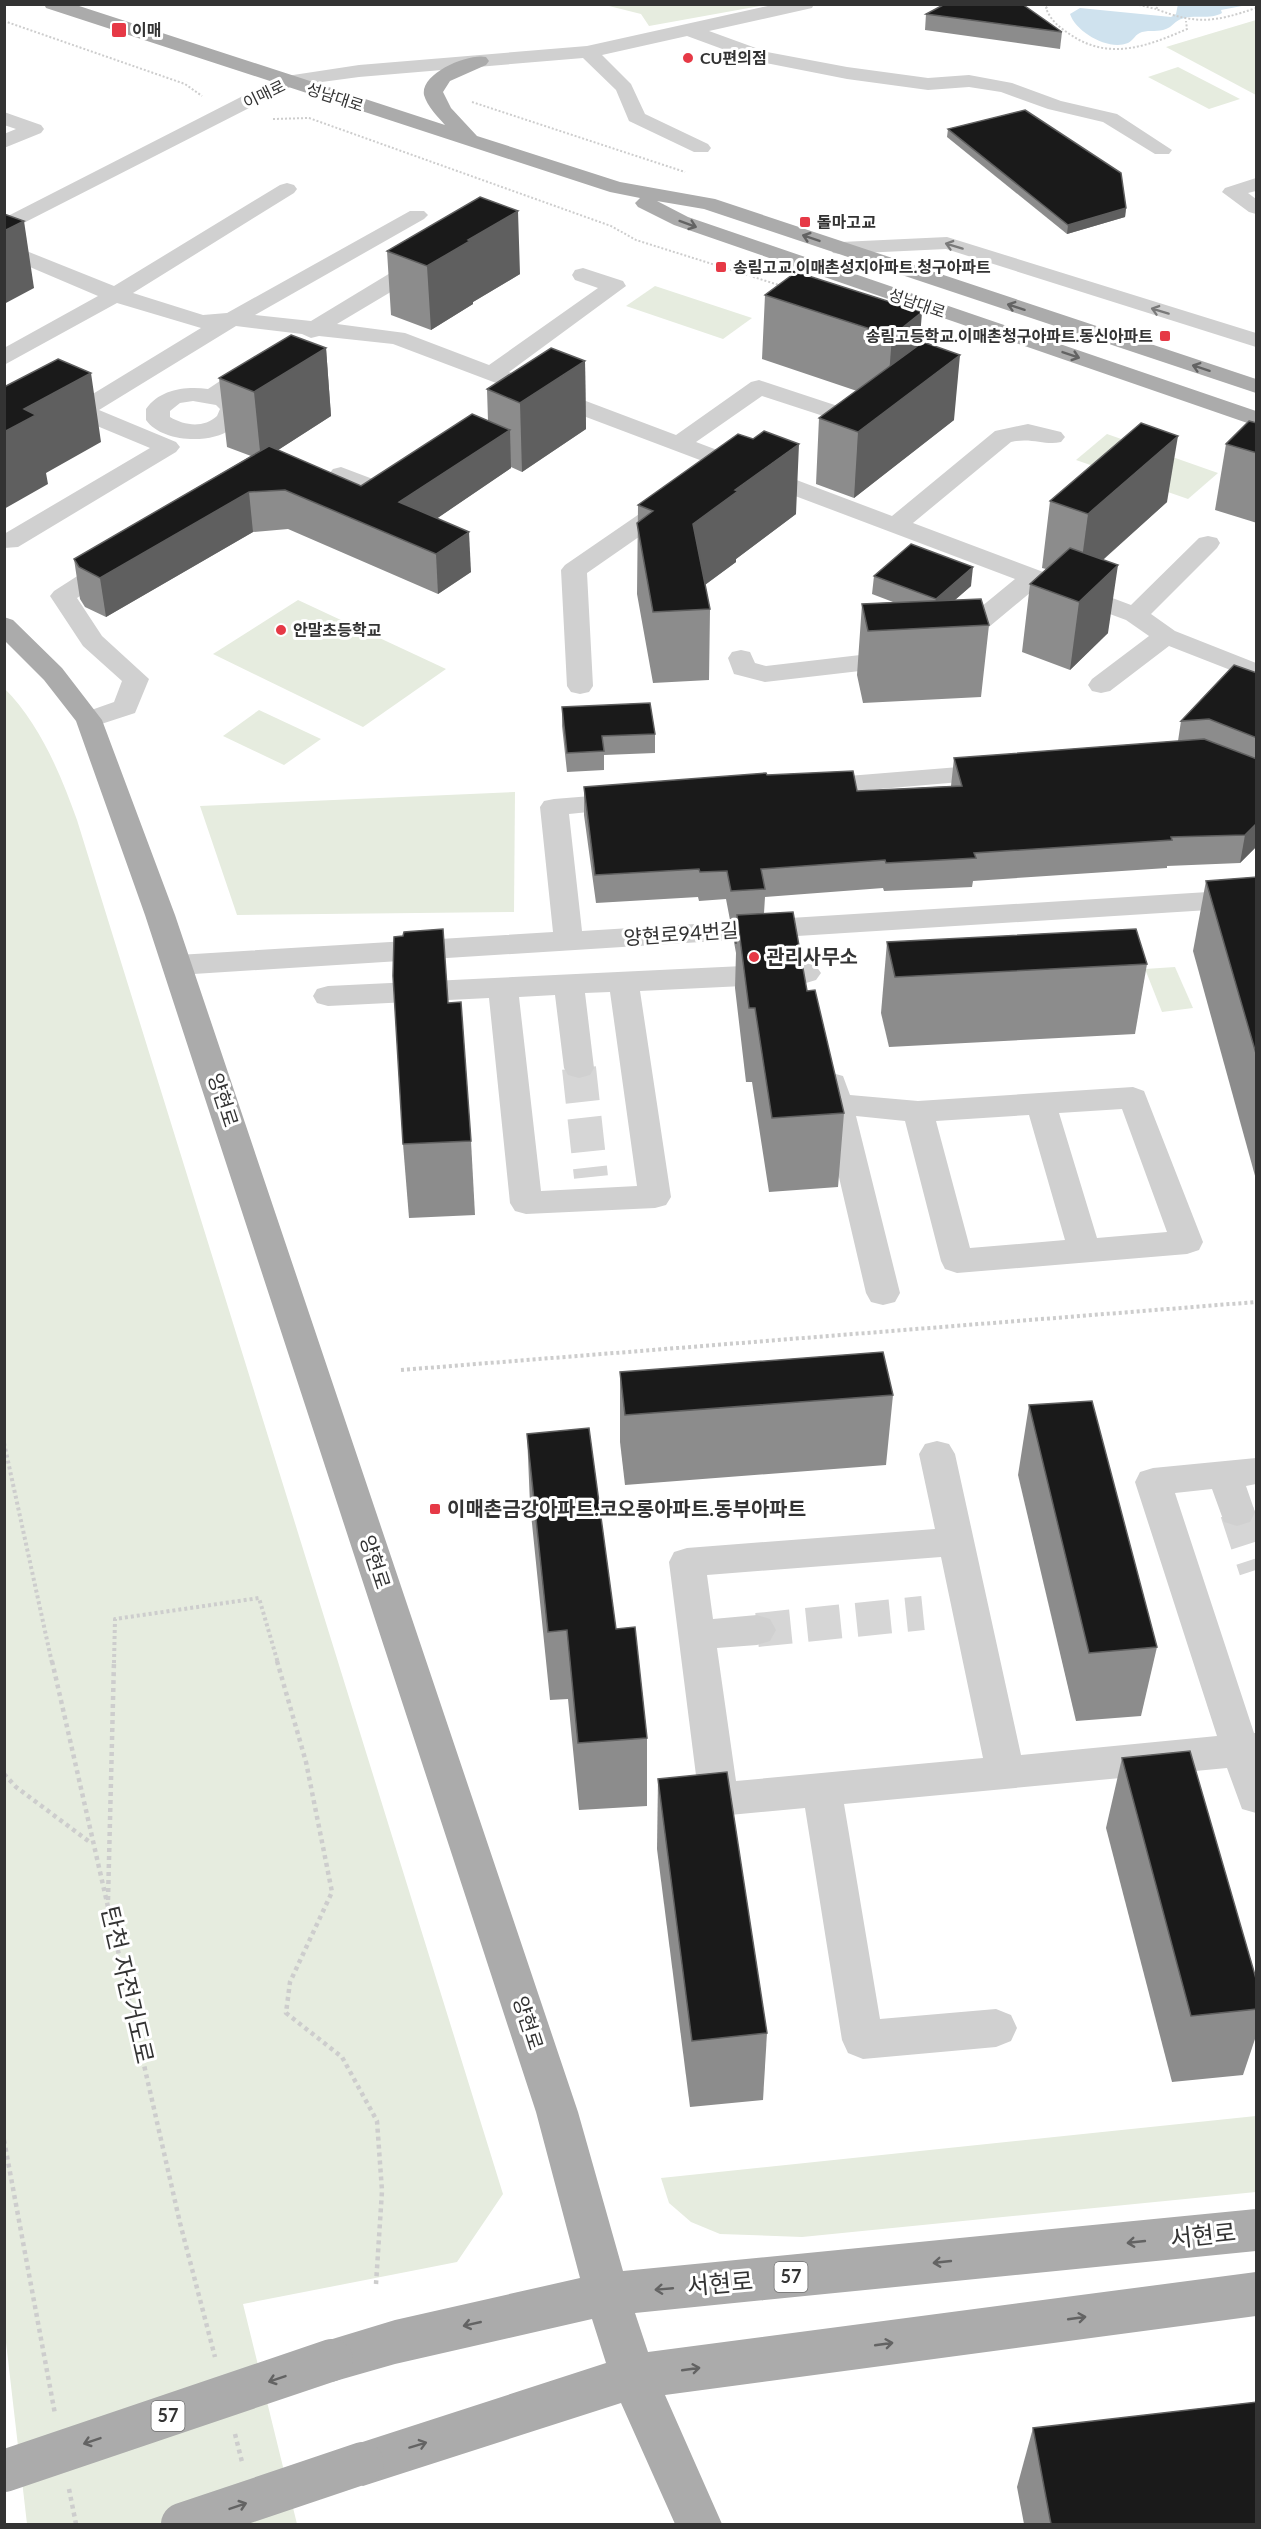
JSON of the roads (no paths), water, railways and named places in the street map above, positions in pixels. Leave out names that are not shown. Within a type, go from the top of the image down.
[{"type":"main road","name":"성남대로","points":[[53,4],[617,189],[681,222],[1257,419]]},
{"type":"main road","points":[[470,141],[433,96],[434,86],[440,77],[479,61]]},
{"type":"main road","name":"성남대로","points":[[617,189],[708,203],[1257,386]]},
{"type":"main road","name":"양현로","points":[[4,625],[53,674],[88,720],[178,965],[557,2112],[607,2294],[633,2377],[699,2524]]},
{"type":"main road","name":"서현로","points":[[4,2471],[332,2360],[395,2342],[607,2294],[1257,2230]]},
{"type":"main road","points":[[182,2524],[363,2463],[633,2377],[1257,2294]]},
{"type":"street","name":"이매로","points":[[4,227],[287,81],[359,71],[587,52],[805,4]]},
{"type":"street","points":[[687,29],[762,57],[847,73],[928,84],[969,81],[1005,87],[1055,105],[1110,118],[1162,150]]},
{"type":"street","points":[[587,52],[618,78],[633,103],[636,117],[701,148]]},
{"type":"street","points":[[4,118],[34,129],[4,142]]},
{"type":"street","points":[[1257,184],[1232,192],[1257,208]]},
{"type":"street","points":[[4,358],[115,295],[287,189]]},
{"type":"street","points":[[9,542],[168,447],[70,410],[417,215]]},
{"type":"street","points":[[841,248],[947,243],[1257,340]]},
{"type":"street","points":[[4,248],[115,295],[202,322],[232,319],[397,338],[490,374],[529,399],[678,444],[896,525],[1135,615],[1167,636],[1257,672]]},
{"type":"street","points":[[215,395],[314,328],[449,248]]},
{"type":"street","points":[[490,374],[615,286],[583,275]]},
{"type":"street","points":[[678,444],[759,387],[854,419]]},
{"type":"street","points":[[896,525],[1004,436],[1028,431],[1053,437]]},
{"type":"street","points":[[580,686],[574,570],[729,463]]},
{"type":"street","points":[[341,474],[388,493],[421,471]]},
{"type":"street","points":[[1135,615],[1208,543]]},
{"type":"street","points":[[88,720],[126,707],[136,679],[92,641],[63,596],[140,548]]},
{"type":"street","points":[[741,658],[743,668],[765,674],[942,653],[1033,577]]},
{"type":"street","points":[[1101,686],[1167,636]]},
{"type":"street","points":[[779,789],[1016,771]]},
{"type":"street","points":[[568,940],[554,807],[649,799]]},
{"type":"street","name":"양현로94번길","points":[[178,965],[1257,898]]},
{"type":"street","points":[[795,927],[814,1006]]},
{"type":"street","points":[[328,996],[806,973]]},
{"type":"street","points":[[503,988],[526,1203],[655,1197],[624,982]]},
{"type":"street","points":[[570,985],[579,1068]]},
{"type":"street","points":[[827,1060],[884,1293]]},
{"type":"street","points":[[837,1104],[918,1112],[1133,1098],[1187,1242],[957,1261],[918,1112]]},
{"type":"street","points":[[1041,1104],[1085,1251]]},
{"type":"street","points":[[937,1454],[1006,1774]]},
{"type":"street","points":[[1237,1512],[1240,1472],[1153,1482],[1249,1750],[1257,1797]]},
{"type":"street","points":[[956,1542],[687,1562],[719,1799],[1249,1750]]},
{"type":"street","points":[[696,1635],[757,1630]]},
{"type":"street","points":[[822,1791],[863,2040],[996,2028]]},
{"type":"water","points":[[1178,4],[1247,5],[1221,10],[1222,13],[1217,15],[1181,19],[1166,29],[1142,32],[1128,43],[1120,45],[1094,38],[1073,21],[1070,14],[1080,8],[1171,17],[1176,14]]},
{"type":"tunnel","points":[[579,1068],[591,1177]]},
{"type":"tunnel","points":[[1237,1512],[1256,1570]]},
{"type":"tunnel","points":[[757,1630],[923,1613]]},
{"type":"place","name":"이매","points":[[119,30]]},
{"type":"place","name":"CU편의점","points":[[688,58]]},
{"type":"place","name":"돌마고교","points":[[805,222]]},
{"type":"place","name":"송림고교.이매촌성지아파트.청구아파트","points":[[721,267]]},
{"type":"place","name":"송림고등학교.이매촌청구아파트.동신아파트","points":[[1165,336]]},
{"type":"place","name":"안말초등학교","points":[[281,630]]},
{"type":"place","name":"관리사무소","points":[[754,957]]},
{"type":"place","name":"이매촌금강아파트.코오롱아파트.동부아파트","points":[[435,1509]]}]
